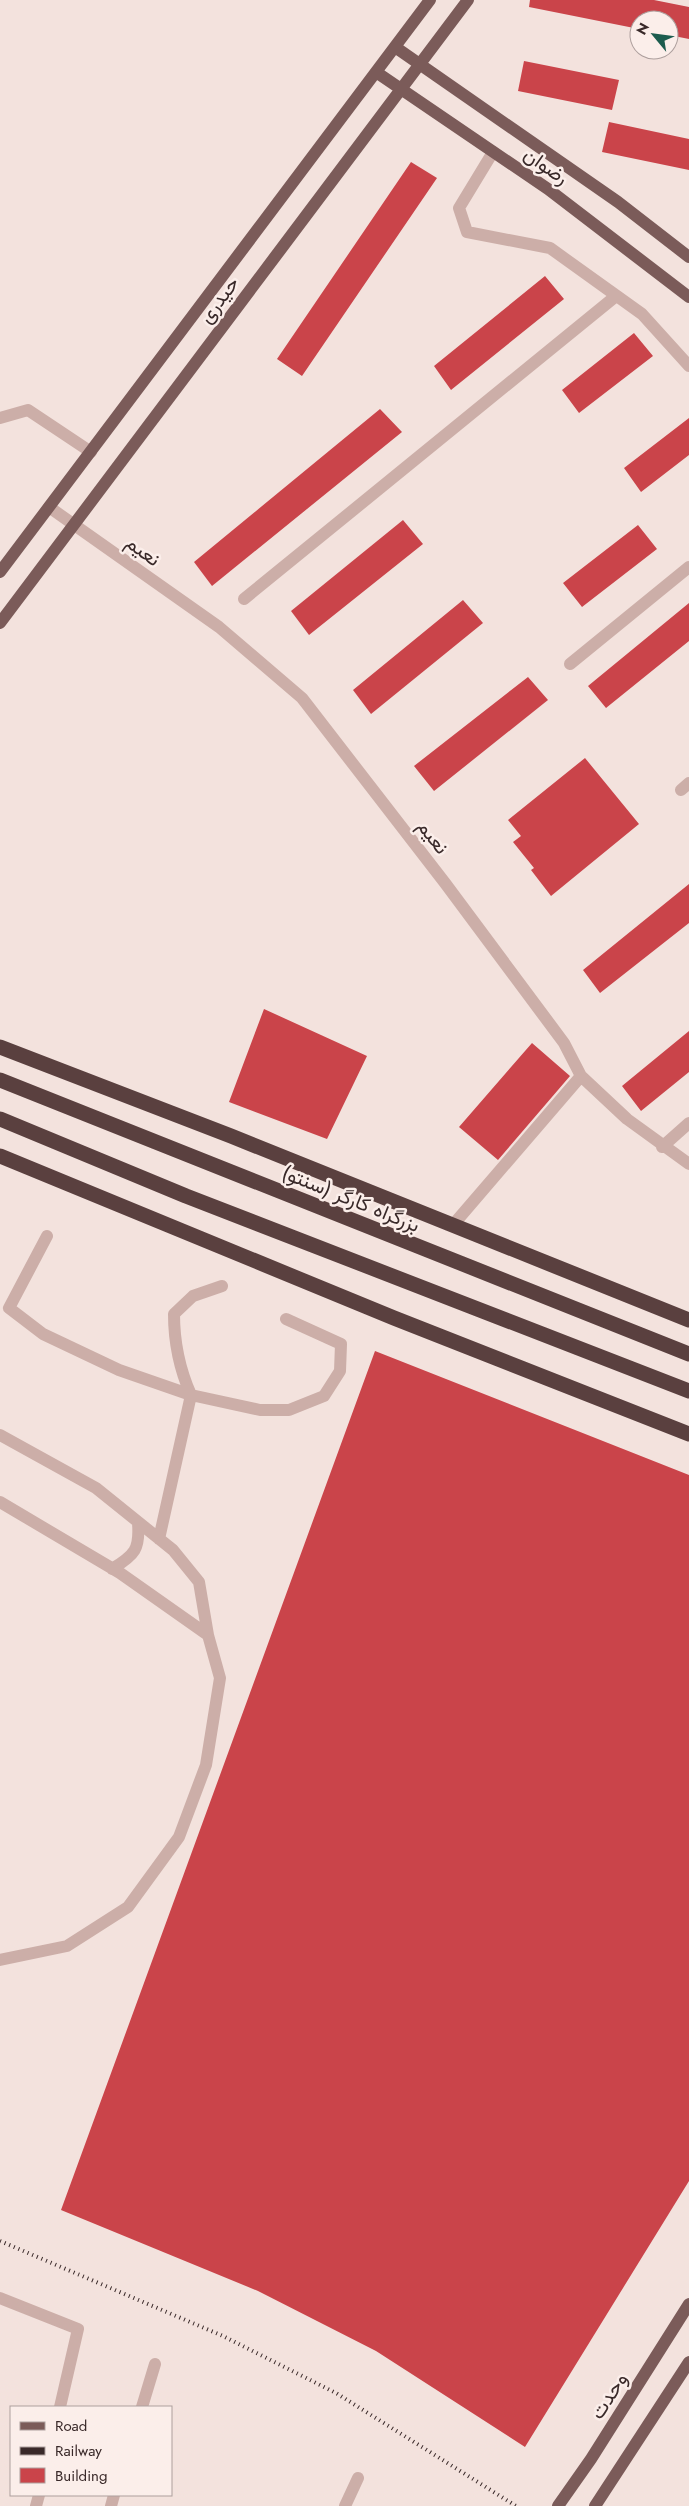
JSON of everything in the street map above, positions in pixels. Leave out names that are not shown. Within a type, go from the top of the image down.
[{"type":"highway","points":[[0,1047],[689,1320]]},
{"type":"highway","name":"بزرگراه کارگر (سنتو)","points":[[0,1080],[689,1354]]},
{"type":"highway","points":[[0,1119],[186,1196],[689,1391]]},
{"type":"highway","points":[[0,1156],[394,1318],[689,1434]]},
{"type":"main road","name":"حیدری","points":[[0,572],[430,0]]},
{"type":"main road","name":"حیدری","points":[[0,623],[468,0]]},
{"type":"main road","name":"رضوان","points":[[395,47],[618,202],[689,257]]},
{"type":"main road","name":"رضوان","points":[[376,72],[548,189],[689,297]]},
{"type":"main road","name":"وحدت","points":[[558,2506],[591,2459],[689,2304]]},
{"type":"main road","points":[[596,2506],[689,2362]]},
{"type":"street","points":[[493,152],[459,208],[467,232],[550,248],[642,314],[689,366]]},
{"type":"street","points":[[244,599],[616,296]]},
{"type":"street","points":[[0,418],[28,410],[91,452]]},
{"type":"street","name":"نعیم","points":[[49,507],[219,628],[302,698],[440,875],[564,1043],[581,1076],[627,1119],[662,1147],[689,1164]]},
{"type":"street","points":[[570,664],[689,567]]},
{"type":"street","points":[[453,1225],[581,1076]]},
{"type":"street","points":[[662,1147],[689,1123]]},
{"type":"street","points":[[47,1236],[5,1305],[43,1334],[119,1370],[191,1396],[260,1410],[290,1410],[324,1396],[340,1371],[341,1344],[286,1319]]},
{"type":"street","points":[[159,1539],[191,1396],[181,1373],[176,1348],[174,1314],[193,1296],[222,1286]]},
{"type":"street","points":[[0,1435],[96,1488],[173,1550],[199,1582],[208,1635],[220,1678],[206,1765],[178,1837],[128,1907],[67,1946],[0,1960]]},
{"type":"street","points":[[0,1502],[112,1568],[208,1635]]},
{"type":"street","points":[[112,1568],[131,1558],[139,1538],[138,1522]]},
{"type":"street","points":[[0,2298],[78,2330],[60,2406]]},
{"type":"street","points":[[142,2406],[155,2364]]},
{"type":"street","points":[[345,2506],[358,2478]]},
{"type":"building","points":[[530,0],[654,0],[689,7],[689,39],[679,37],[679,10],[629,10],[629,27],[529,7]]},
{"type":"building","points":[[524,61],[619,80],[612,110],[518,91]]},
{"type":"building","points":[[609,122],[689,139],[689,170],[602,152]]},
{"type":"building","points":[[411,162],[437,178],[302,376],[277,359]]},
{"type":"building","points":[[545,276],[564,299],[451,390],[434,366]]},
{"type":"building","points":[[634,333],[653,356],[579,413],[562,390]]},
{"type":"building","points":[[380,409],[402,432],[212,586],[194,562]]},
{"type":"building","points":[[689,418],[689,455],[641,492],[624,468]]},
{"type":"building","points":[[403,520],[423,544],[309,635],[291,611]]},
{"type":"building","points":[[638,525],[657,549],[582,607],[563,583]]},
{"type":"building","points":[[463,600],[483,623],[371,714],[353,690]]},
{"type":"building","points":[[689,603],[689,641],[606,708],[588,686]]},
{"type":"building","points":[[528,677],[548,700],[434,791],[414,766]]},
{"type":"building","points":[[585,758],[639,824],[551,896],[531,870],[534,868],[513,842],[521,836],[508,820]]},
{"type":"building","points":[[689,884],[689,923],[600,993],[583,970]]},
{"type":"building","points":[[264,1009],[367,1056],[327,1139],[229,1102]]},
{"type":"building","points":[[689,1031],[689,1072],[641,1111],[622,1086]]},
{"type":"building","points":[[532,1043],[570,1076],[498,1160],[459,1127]]},
{"type":"building","points":[[375,1351],[689,1475],[689,2181],[525,2447],[376,2351],[258,2291],[61,2210]]},
{"type":"railway","points":[[0,2241],[223,2336],[336,2393],[516,2506]]}]
